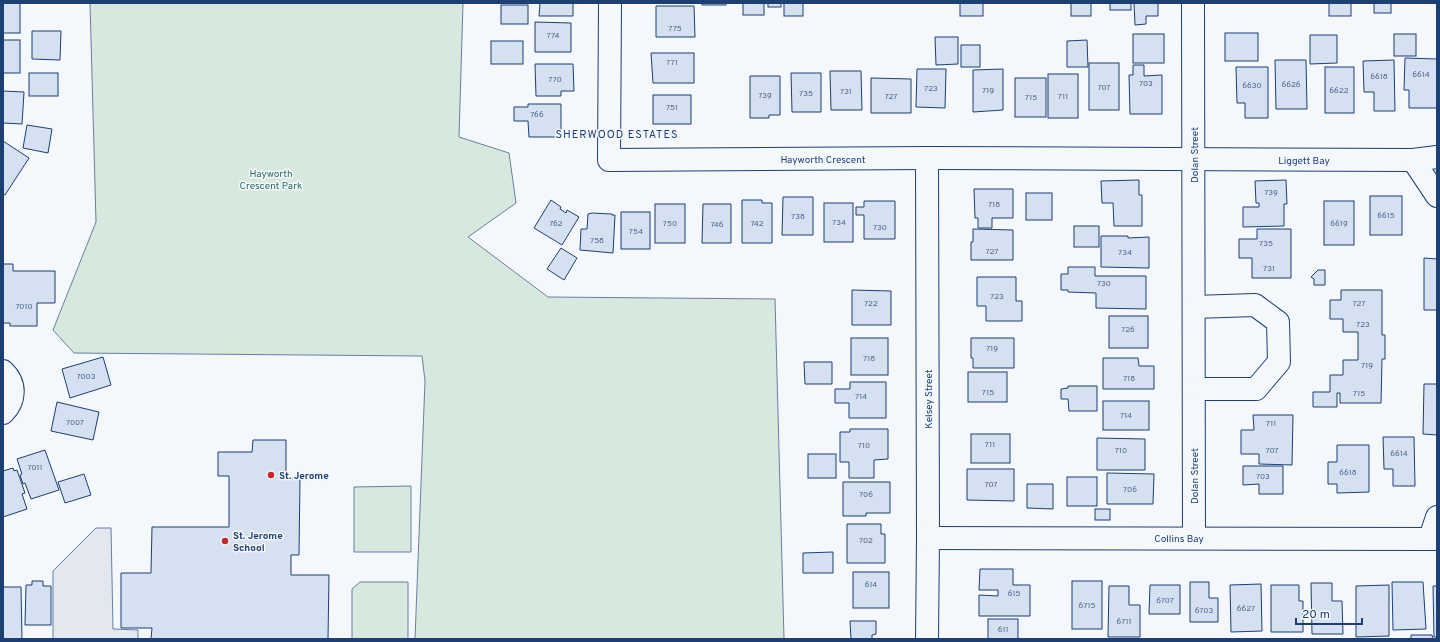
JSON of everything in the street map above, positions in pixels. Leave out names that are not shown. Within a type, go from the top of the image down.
[{"type":"street","name":"Hayworth Crescent","points":[[610,3],[609,160],[927,158],[1194,159]]},
{"type":"street","name":"Dolan Street","points":[[1193,3],[1194,538]]},
{"type":"street","name":"Liggett Bay","points":[[1194,159],[1413,160],[1437,157]]},
{"type":"street","name":"Kelsey Street","points":[[927,158],[927,639]]},
{"type":"street","points":[[1413,160],[1437,196]]},
{"type":"street","points":[[1194,307],[1255,305],[1278,322],[1279,362],[1256,389],[1194,389]]},
{"type":"street","points":[[3,371],[10,378],[13,387],[13,396],[10,405],[3,413]]},
{"type":"street","name":"Collins Bay","points":[[928,538],[1434,538],[1437,517]]},
{"type":"green space","name":"Hayworth Crescent Park","points":[[90,3],[463,3],[459,137],[509,153],[516,203],[468,237],[548,297],[775,299],[784,639],[415,639],[425,381],[422,356],[74,353],[53,330],[96,222]]},
{"type":"green space","points":[[411,486],[411,552],[354,552],[354,487]]},
{"type":"green space","points":[[360,582],[408,582],[408,639],[352,639],[352,589]]},
{"type":"shaded area","points":[[96,528],[111,528],[113,629],[138,630],[138,639],[53,639],[53,571]]},
{"type":"building","points":[[3,3],[20,3],[20,33],[3,33]]},
{"type":"building","points":[[540,3],[573,3],[573,16],[539,16]]},
{"type":"building","points":[[702,3],[726,3],[726,5],[702,5]]},
{"type":"building","points":[[743,3],[764,3],[764,15],[743,15]]},
{"type":"building","points":[[768,3],[781,3],[781,7],[768,7]]},
{"type":"building","points":[[784,3],[803,3],[803,16],[784,16]]},
{"type":"building","points":[[960,3],[983,3],[983,16],[960,16]]},
{"type":"building","points":[[1071,3],[1091,3],[1091,16],[1071,16]]},
{"type":"building","points":[[1110,3],[1131,3],[1131,10],[1110,10]]},
{"type":"building","points":[[1134,3],[1158,3],[1158,16],[1146,16],[1146,24],[1135,25]]},
{"type":"building","points":[[1329,3],[1351,3],[1351,16],[1329,16]]},
{"type":"building","points":[[1374,3],[1391,3],[1391,13],[1374,13]]},
{"type":"building","points":[[501,5],[528,5],[528,24],[501,24]]},
{"type":"building","points":[[656,6],[694,6],[695,37],[656,37]]},
{"type":"building","points":[[535,22],[571,23],[571,52],[535,52]]},
{"type":"building","points":[[32,31],[61,31],[60,60],[32,59]]},
{"type":"building","points":[[1225,33],[1258,33],[1258,61],[1225,61]]},
{"type":"building","points":[[1133,34],[1164,34],[1164,63],[1133,63]]},
{"type":"building","points":[[1394,34],[1416,34],[1416,56],[1394,56]]},
{"type":"building","points":[[1310,35],[1337,35],[1337,63],[1310,64]]},
{"type":"building","points":[[935,37],[958,37],[958,64],[936,65]]},
{"type":"building","points":[[3,40],[20,40],[20,73],[3,73]]},
{"type":"building","points":[[1087,40],[1088,67],[1067,67],[1067,41]]},
{"type":"building","points":[[491,41],[523,41],[523,64],[491,64]]},
{"type":"building","points":[[961,45],[980,45],[980,67],[961,67]]},
{"type":"building","points":[[651,53],[694,53],[694,83],[653,83]]},
{"type":"building","points":[[1405,58],[1437,59],[1437,108],[1409,108],[1409,90],[1404,90]]},
{"type":"building","points":[[1275,60],[1306,60],[1307,109],[1276,109]]},
{"type":"building","points":[[1394,60],[1395,111],[1374,111],[1374,92],[1364,92],[1363,61]]},
{"type":"building","points":[[1089,63],[1119,63],[1119,110],[1089,110]]},
{"type":"building","points":[[535,64],[573,64],[574,91],[561,91],[561,96],[536,96]]},
{"type":"building","points":[[1133,65],[1144,65],[1144,76],[1162,75],[1162,114],[1130,114],[1129,75],[1133,75]]},
{"type":"building","points":[[1236,67],[1268,67],[1268,118],[1245,118],[1245,103],[1237,103]]},
{"type":"building","points":[[1325,67],[1354,67],[1354,113],[1325,113]]},
{"type":"building","points":[[917,69],[946,69],[945,108],[916,107]]},
{"type":"building","points":[[1003,69],[1003,110],[973,112],[973,70]]},
{"type":"building","points":[[830,71],[861,71],[862,110],[831,110]]},
{"type":"building","points":[[29,73],[58,73],[58,96],[29,96]]},
{"type":"building","points":[[791,73],[821,73],[821,112],[792,112]]},
{"type":"building","points":[[1048,74],[1078,74],[1078,118],[1048,118]]},
{"type":"building","points":[[750,76],[780,76],[780,115],[769,115],[769,118],[750,118]]},
{"type":"building","points":[[871,78],[911,79],[911,113],[871,113]]},
{"type":"building","points":[[1015,78],[1046,78],[1046,117],[1015,117]]},
{"type":"building","points":[[3,91],[24,92],[22,124],[3,123]]},
{"type":"building","points":[[653,95],[691,95],[691,124],[653,124]]},
{"type":"building","points":[[528,104],[561,104],[561,137],[529,137],[528,121],[514,121],[514,107],[528,107]]},
{"type":"building","points":[[27,125],[52,129],[48,153],[23,148]]},
{"type":"building","points":[[3,141],[29,158],[5,195],[3,194]]},
{"type":"building","points":[[1139,180],[1139,195],[1142,195],[1142,226],[1114,226],[1113,203],[1102,203],[1101,181]]},
{"type":"building","points":[[1286,180],[1287,204],[1284,204],[1284,226],[1243,227],[1243,207],[1259,207],[1259,203],[1256,203],[1255,181]]},
{"type":"building","points":[[974,189],[1013,189],[1013,218],[992,218],[992,228],[978,228],[978,218],[975,218]]},
{"type":"building","points":[[1026,193],[1052,193],[1052,220],[1026,220]]},
{"type":"building","points":[[1370,196],[1402,196],[1402,235],[1370,235]]},
{"type":"building","points":[[783,197],[813,197],[813,235],[782,235]]},
{"type":"building","points":[[551,200],[561,207],[560,209],[566,213],[567,210],[579,217],[562,245],[534,228]]},
{"type":"building","points":[[742,200],[762,200],[762,203],[772,203],[772,243],[742,243]]},
{"type":"building","points":[[864,201],[895,201],[895,239],[864,239],[864,215],[856,215],[856,207],[864,207]]},
{"type":"building","points":[[1324,201],[1354,201],[1354,245],[1324,245]]},
{"type":"building","points":[[824,203],[853,203],[853,242],[824,242]]},
{"type":"building","points":[[655,204],[685,204],[685,243],[655,243]]},
{"type":"building","points":[[703,204],[731,204],[731,243],[702,243]]},
{"type":"building","points":[[621,212],[650,212],[650,249],[621,249]]},
{"type":"building","points":[[588,214],[615,215],[613,253],[580,250],[581,229],[587,229]]},
{"type":"building","points":[[1074,226],[1099,226],[1099,247],[1074,247]]},
{"type":"building","points":[[973,229],[1013,230],[1013,260],[971,260]]},
{"type":"building","points":[[1257,229],[1291,229],[1291,278],[1252,278],[1252,258],[1239,258],[1239,239],[1257,239]]},
{"type":"building","points":[[1101,236],[1128,236],[1128,238],[1149,237],[1149,268],[1101,267]]},
{"type":"building","points":[[561,248],[577,258],[564,280],[547,269]]},
{"type":"building","points":[[1424,258],[1437,259],[1437,310],[1424,310]]},
{"type":"building","points":[[3,264],[13,264],[13,271],[55,271],[55,303],[37,303],[37,326],[10,326],[10,323],[3,323]]},
{"type":"building","points":[[1068,267],[1095,267],[1095,276],[1146,276],[1146,309],[1096,308],[1096,293],[1068,292],[1068,290],[1061,290],[1061,274],[1068,274]]},
{"type":"building","points":[[1318,270],[1325,270],[1325,285],[1314,285],[1314,279],[1311,277]]},
{"type":"building","points":[[977,277],[1016,277],[1016,301],[1022,301],[1022,321],[986,321],[986,306],[977,306]]},
{"type":"building","points":[[852,290],[891,291],[891,325],[852,325]]},
{"type":"building","points":[[1341,290],[1382,290],[1382,335],[1385,335],[1385,359],[1382,359],[1381,403],[1340,403],[1340,393],[1337,393],[1337,407],[1313,407],[1313,392],[1330,392],[1330,375],[1343,375],[1343,360],[1358,360],[1358,332],[1343,332],[1343,319],[1330,319],[1330,300],[1341,300]]},
{"type":"building","points":[[1109,316],[1148,316],[1148,348],[1109,348]]},
{"type":"building","points":[[851,338],[888,338],[888,375],[851,375]]},
{"type":"building","points":[[971,338],[1014,338],[1014,368],[973,368],[973,358],[971,358]]},
{"type":"building","points":[[103,357],[111,385],[70,398],[62,369]]},
{"type":"building","points":[[1103,358],[1138,358],[1139,366],[1154,366],[1154,389],[1103,389]]},
{"type":"building","points":[[804,362],[832,362],[832,384],[805,384]]},
{"type":"building","points":[[968,372],[1007,372],[1007,402],[968,402]]},
{"type":"building","points":[[850,382],[886,382],[886,418],[849,418],[849,403],[835,403],[835,389],[850,389]]},
{"type":"building","points":[[1424,384],[1437,384],[1437,435],[1423,434]]},
{"type":"building","points":[[1068,386],[1097,386],[1097,411],[1069,411],[1068,399],[1061,399],[1061,389],[1068,388]]},
{"type":"building","points":[[1103,401],[1149,401],[1149,430],[1103,430]]},
{"type":"building","points":[[57,402],[99,412],[93,440],[51,431]]},
{"type":"building","points":[[1253,415],[1293,415],[1292,465],[1259,464],[1259,454],[1241,454],[1241,430],[1254,430]]},
{"type":"building","points":[[850,429],[888,429],[888,459],[874,460],[874,478],[849,478],[849,462],[840,462],[840,432],[850,432]]},
{"type":"building","points":[[971,434],[1010,434],[1010,463],[971,463]]},
{"type":"building","points":[[1383,437],[1414,437],[1415,486],[1393,486],[1393,469],[1384,469]]},
{"type":"building","points":[[1097,438],[1145,439],[1145,470],[1097,470]]},
{"type":"building","name":"St. Jerome School","points":[[253,440],[286,440],[286,478],[300,478],[299,555],[291,555],[291,575],[329,575],[328,639],[151,639],[152,628],[121,628],[121,573],[151,573],[152,527],[229,527],[229,476],[218,476],[218,452],[252,452]]},
{"type":"building","points":[[1337,445],[1369,445],[1369,492],[1337,493],[1337,484],[1328,484],[1328,462],[1337,462]]},
{"type":"building","points":[[45,450],[59,490],[31,499],[25,483],[23,484],[20,475],[22,474],[17,459]]},
{"type":"building","points":[[808,454],[836,454],[836,478],[808,478]]},
{"type":"building","points":[[1243,466],[1283,466],[1283,494],[1259,494],[1259,484],[1243,485]]},
{"type":"building","points":[[13,468],[14,471],[17,470],[25,493],[22,494],[27,509],[3,517],[3,471]]},
{"type":"building","points":[[967,469],[1014,469],[1014,501],[967,500]]},
{"type":"building","points":[[1107,473],[1154,474],[1153,504],[1107,504]]},
{"type":"building","points":[[84,474],[91,495],[65,503],[58,482]]},
{"type":"building","points":[[1067,477],[1097,477],[1097,506],[1067,506]]},
{"type":"building","points":[[843,482],[890,482],[890,513],[866,513],[866,516],[843,516]]},
{"type":"building","points":[[1027,484],[1053,484],[1053,509],[1027,508]]},
{"type":"building","points":[[1095,509],[1110,509],[1110,520],[1095,520]]},
{"type":"building","points":[[847,524],[881,524],[881,534],[885,534],[885,563],[847,563]]},
{"type":"building","points":[[833,552],[833,573],[803,573],[803,553]]},
{"type":"building","points":[[980,569],[1013,569],[1013,585],[1030,585],[1030,616],[979,616],[979,595],[998,596],[998,590],[979,590]]},
{"type":"building","points":[[853,572],[889,572],[889,608],[853,608]]},
{"type":"building","points":[[32,581],[43,581],[43,586],[51,586],[51,625],[25,625],[26,585],[32,585]]},
{"type":"building","points":[[1072,581],[1102,581],[1102,629],[1072,629]]},
{"type":"building","points":[[1190,582],[1209,582],[1209,598],[1218,598],[1218,622],[1190,622]]},
{"type":"building","points":[[1392,582],[1423,582],[1426,629],[1393,630]]},
{"type":"building","points":[[1311,583],[1332,583],[1332,601],[1342,601],[1343,634],[1312,634]]},
{"type":"building","points":[[1261,584],[1262,631],[1231,632],[1230,585]]},
{"type":"building","points":[[1150,585],[1180,585],[1180,614],[1149,614]]},
{"type":"building","points":[[1271,585],[1299,585],[1299,601],[1303,601],[1303,632],[1271,632]]},
{"type":"building","points":[[1389,585],[1389,636],[1356,637],[1356,586]]},
{"type":"building","points":[[1109,586],[1129,586],[1129,605],[1140,605],[1140,637],[1108,637]]},
{"type":"building","points":[[1433,586],[1437,586],[1437,637],[1434,637]]},
{"type":"building","points":[[3,587],[21,587],[22,639],[3,639]]},
{"type":"building","points":[[988,619],[1018,619],[1018,639],[988,639]]},
{"type":"building","points":[[850,621],[876,621],[876,634],[872,635],[872,639],[851,639]]},
{"type":"building","points":[[1411,635],[1432,635],[1433,639],[1411,639]]},
{"type":"place","name":"St. Jerome","points":[[271,475]]},
{"type":"place","name":"St. Jerome School","points":[[225,541]]},
{"type":"district","name":"SHERWOOD ESTATES","points":[[617,134]]}]
